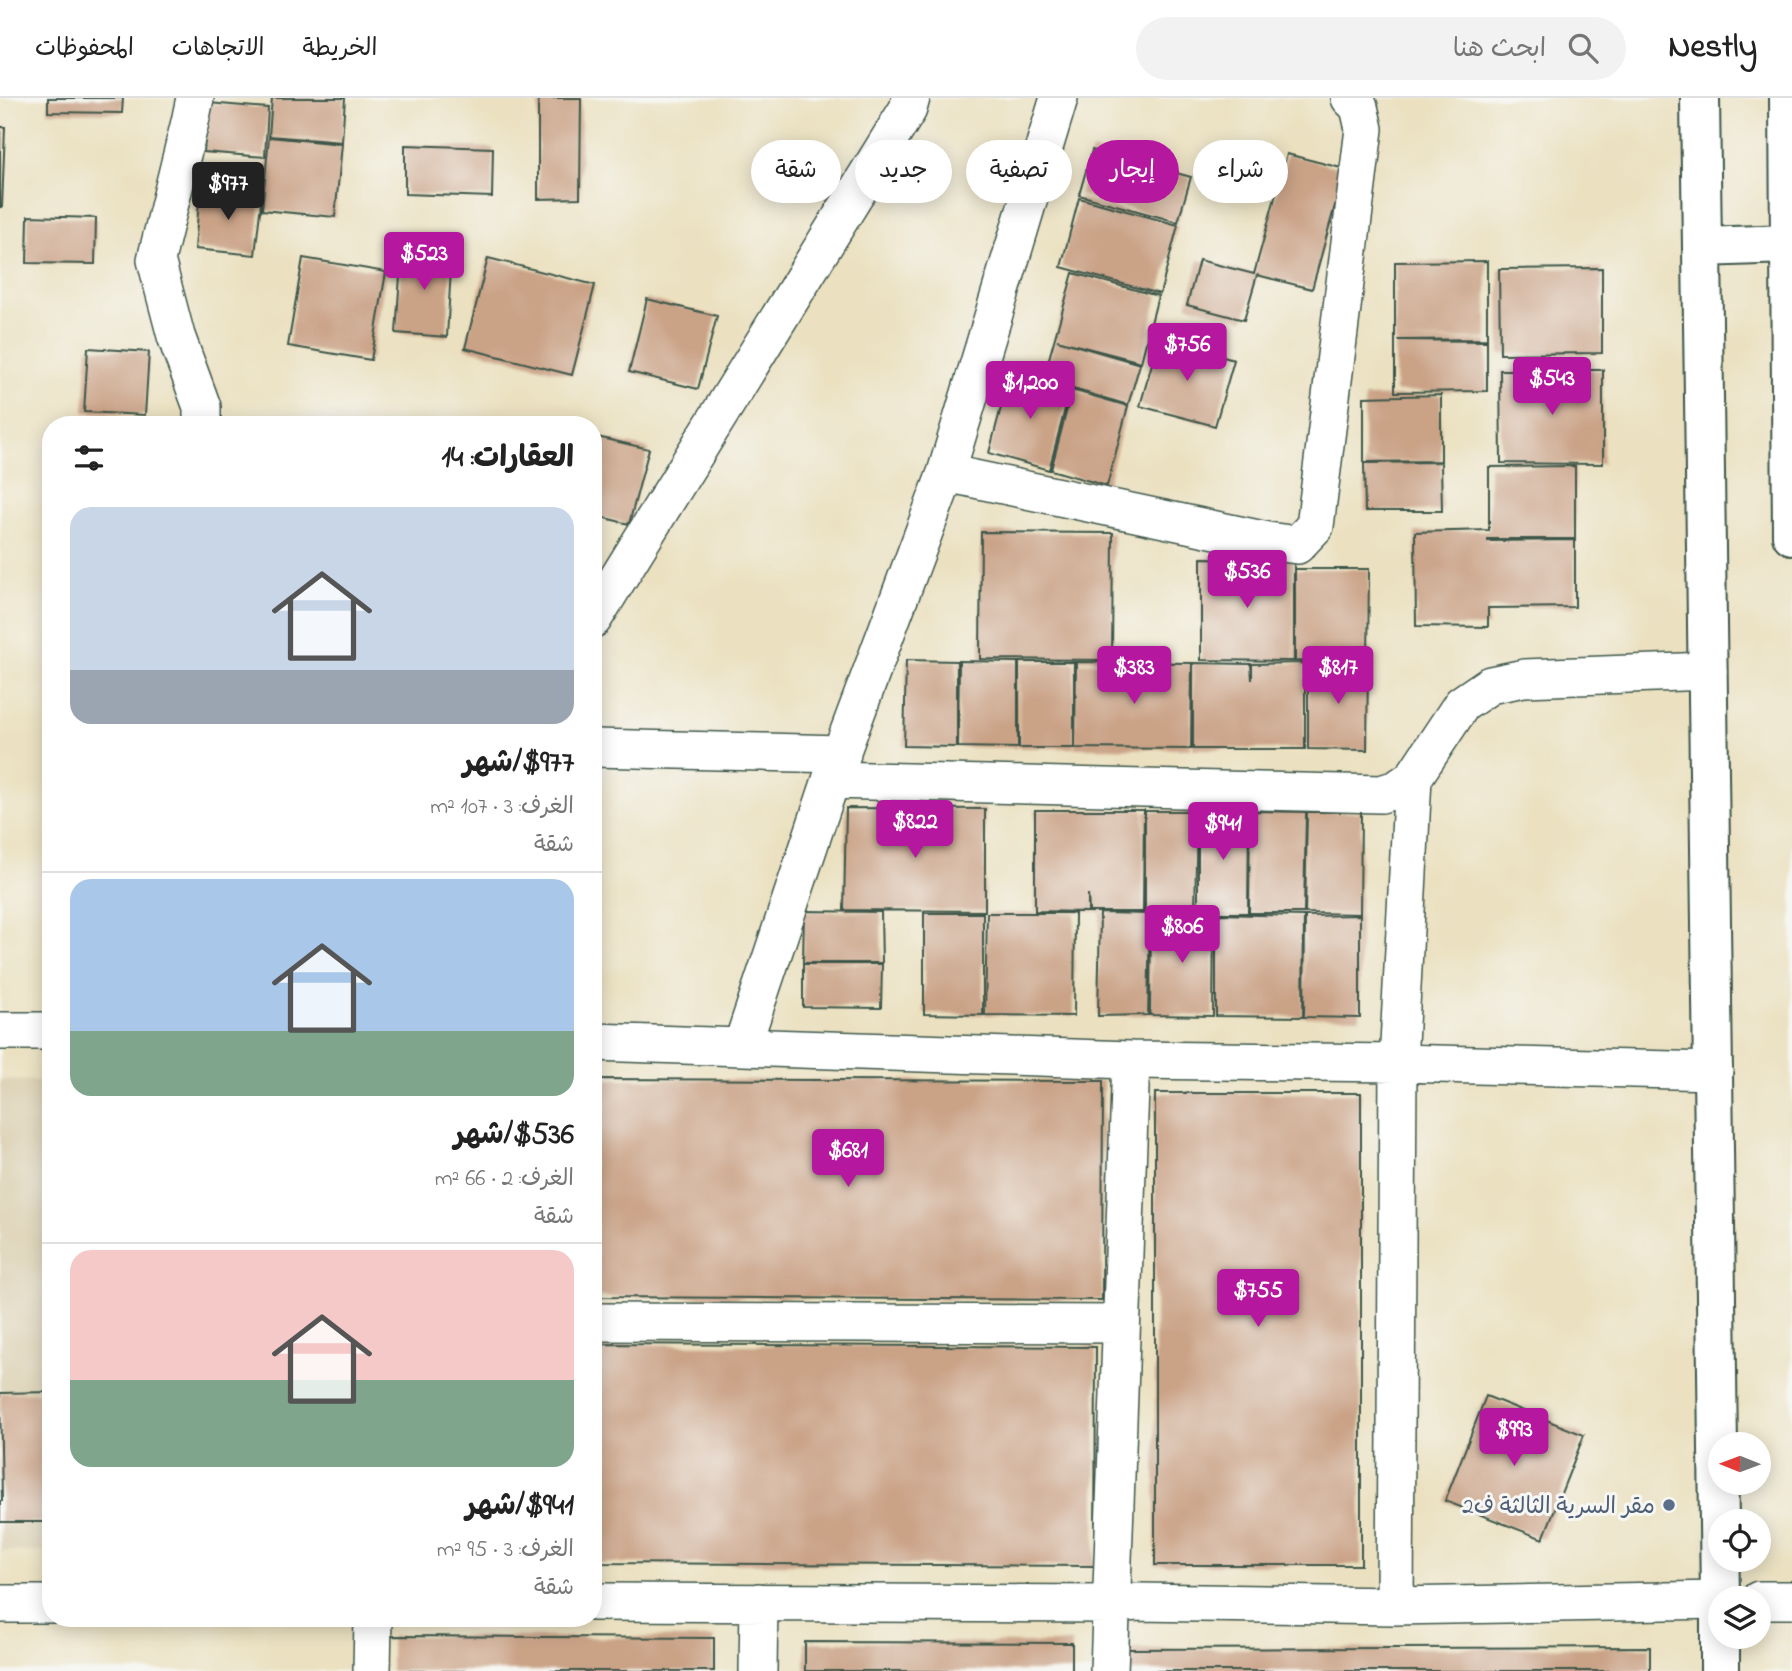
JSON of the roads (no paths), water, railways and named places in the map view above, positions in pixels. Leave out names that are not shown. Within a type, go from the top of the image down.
[{"type":"street","points":[[195,98],[156,260],[176,337],[202,407],[202,416]]},
{"type":"street","points":[[602,604],[908,109],[911,98]]},
{"type":"street","points":[[742,1046],[836,767],[946,473],[1059,98]]},
{"type":"street","points":[[946,473],[1297,545],[1315,526],[1364,129],[1359,107],[1350,98]]},
{"type":"street","points":[[1700,98],[1720,1586]]},
{"type":"street","points":[[1789,98],[1792,535]]},
{"type":"street","points":[[1703,247],[1790,244]]},
{"type":"street","points":[[602,749],[836,767],[1381,794],[1397,789],[1413,778],[1462,705],[1490,685],[1524,678],[1708,671]]},
{"type":"street","points":[[1395,1606],[1398,1063],[1413,778]]},
{"type":"street","points":[[0,1031],[42,1031]]},
{"type":"street","points":[[602,1042],[1131,1060],[1714,1071]]},
{"type":"street","points":[[1109,1671],[1131,1060]]},
{"type":"street","points":[[602,1322],[1121,1324]]},
{"type":"street","points":[[602,1602],[1138,1602],[1395,1606],[1708,1599]]},
{"type":"street","points":[[1771,1600],[1792,1600]]},
{"type":"street","points":[[758,1602],[758,1671]]},
{"type":"street","points":[[0,1604],[42,1604]]},
{"type":"street","points":[[372,1671],[373,1627]]},
{"type":"street","points":[[1720,1649],[1720,1671]]},
{"type":"place","name":"مقر السرية الثالثة ف2","points":[[1669,1505]]}]
